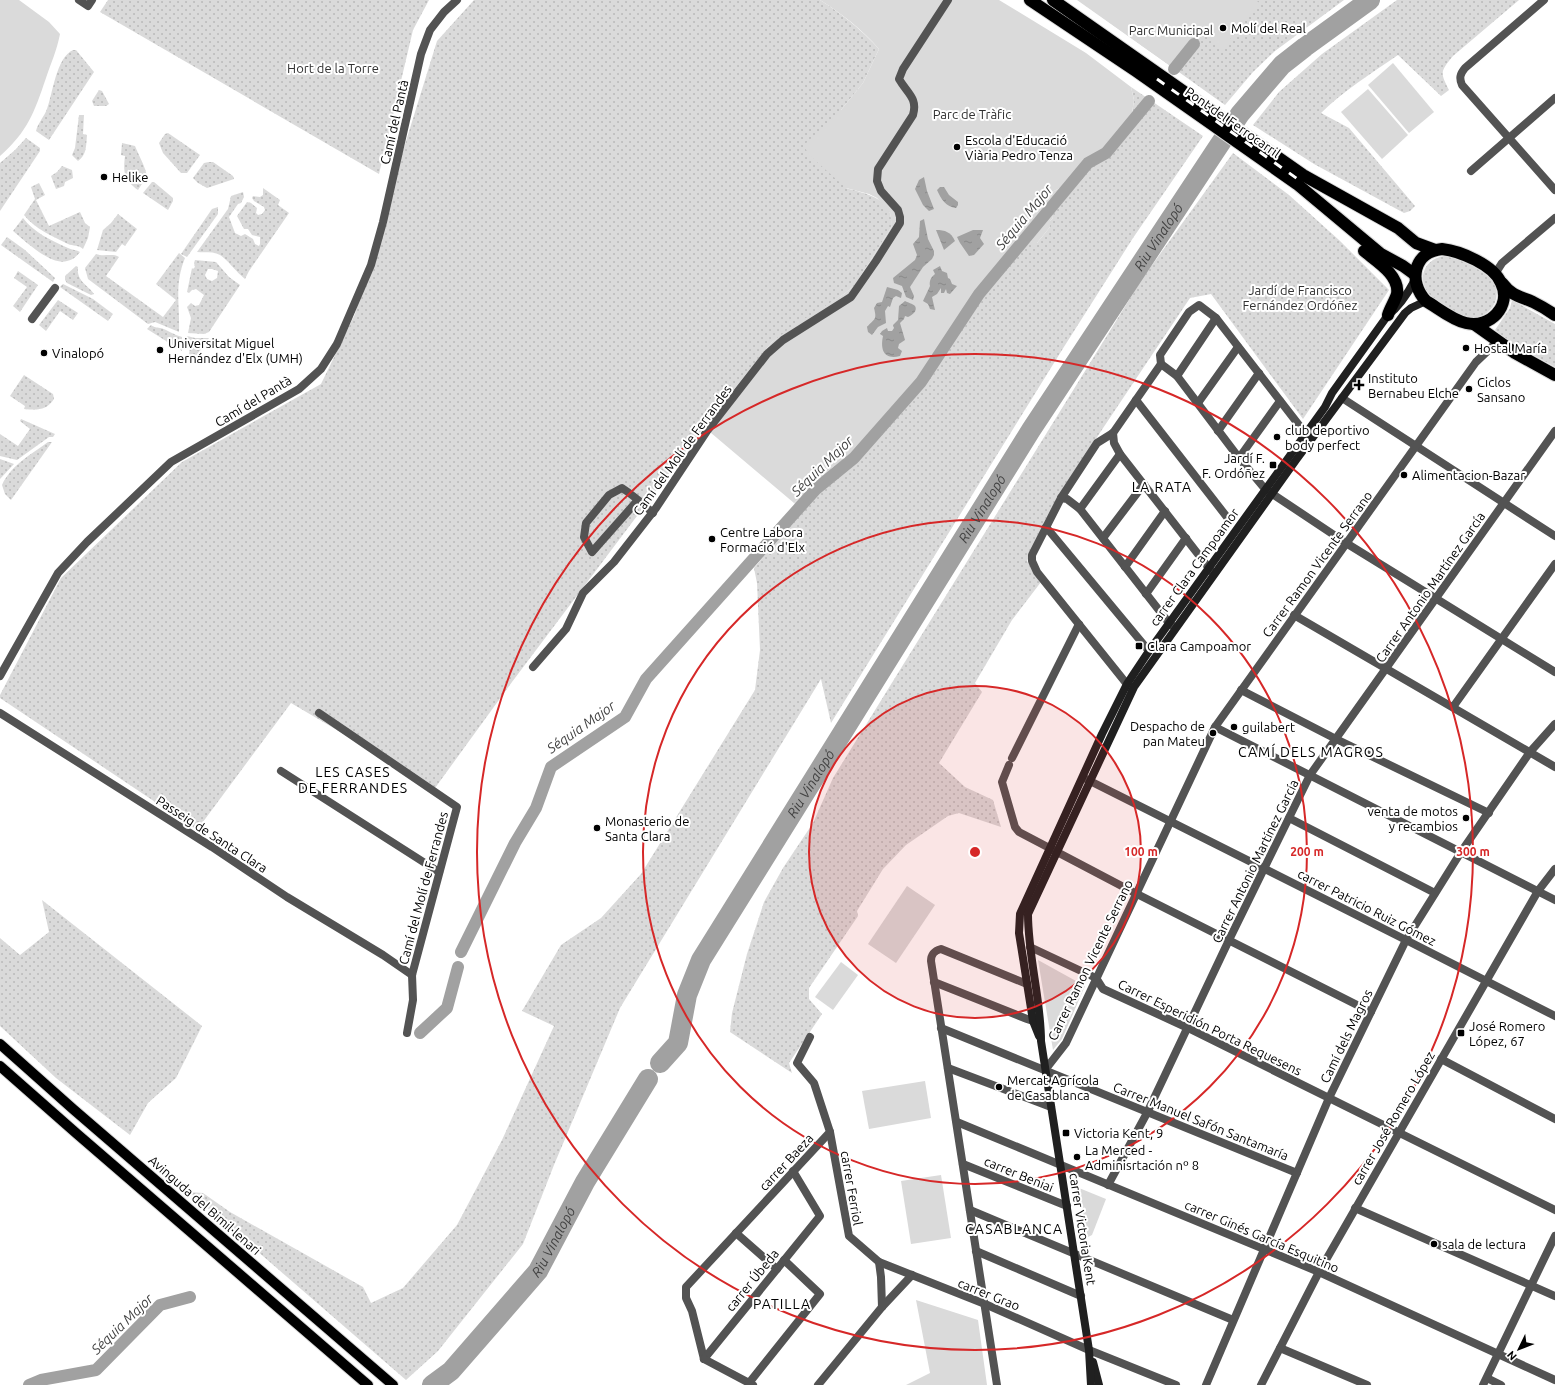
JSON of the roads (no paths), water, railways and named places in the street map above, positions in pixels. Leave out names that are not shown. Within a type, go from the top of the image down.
[{"type":"highway","points":[[1030,0],[1157,80]]},
{"type":"highway","points":[[1053,0],[1157,80]]},
{"type":"highway","name":"Pont del Ferrocarril","points":[[1157,80],[1300,179]]},
{"type":"highway","points":[[1300,179],[1346,225],[1381,254],[1403,266],[1415,277]]},
{"type":"highway","points":[[1300,179],[1398,228],[1416,243],[1435,250],[1452,250],[1488,268],[1508,291],[1555,314]]},
{"type":"highway","points":[[1346,225],[1355,243],[1396,281],[1397,294],[1388,315]]},
{"type":"highway","points":[[1435,250],[1420,262],[1415,277],[1418,290],[1426,301],[1455,319],[1465,323],[1474,324],[1491,319],[1498,313],[1504,297],[1498,278]]},
{"type":"highway","points":[[1474,324],[1515,353],[1555,375]]},
{"type":"main road","name":"Avinguda del Bimil·lenari","points":[[0,1044],[73,1109],[393,1385]]},
{"type":"main road","points":[[0,1066],[368,1385]]},
{"type":"street","points":[[79,0],[88,6],[92,0]]},
{"type":"street","name":"Camí del Pantà","points":[[1,673],[58,573],[87,542],[172,462],[299,389],[321,369],[338,344],[371,265],[383,222],[421,54],[430,30],[444,12],[457,0]]},
{"type":"street","name":"Camí del Molí de Ferrandes","points":[[533,667],[566,629],[583,593],[614,562],[653,512],[707,432],[768,354],[783,340],[851,297],[900,223],[898,210],[881,191],[877,182],[878,169],[913,115],[915,108],[914,100],[899,79],[903,69],[948,0]]},
{"type":"street","points":[[1544,0],[1465,68],[1460,76],[1462,84],[1555,190]]},
{"type":"street","points":[[1471,171],[1555,98]]},
{"type":"street","points":[[1498,278],[1502,263],[1555,218]]},
{"type":"street","name":"carrer Clara Campoamor","points":[[1024,914],[1086,779],[1149,651],[1172,626],[1214,574],[1269,491],[1305,433],[1325,406],[1332,393],[1388,315],[1396,309],[1408,292],[1415,277]]},
{"type":"street","points":[[32,319],[55,288]]},
{"type":"street","name":"carrer Clara Campoamor","points":[[1130,687],[1172,626],[1209,567],[1310,441],[1405,313],[1411,308],[1426,301]]},
{"type":"street","points":[[1130,687],[1037,572],[1032,560],[1032,555],[1060,498],[1097,443],[1113,433],[1161,364],[1160,355],[1190,312],[1199,305],[1216,318],[1310,441]]},
{"type":"street","points":[[1177,376],[1216,318]]},
{"type":"street","name":"Carrer Ramon Vicente Serrano","points":[[1045,1070],[1066,1043],[1135,893],[1215,726],[1476,362],[1498,341]]},
{"type":"street","points":[[1198,403],[1238,347]]},
{"type":"street","points":[[1161,364],[1177,376],[1239,458],[1269,491],[1346,543],[1555,672]]},
{"type":"street","points":[[1218,431],[1259,374]]},
{"type":"street","points":[[1342,398],[1555,536]]},
{"type":"street","points":[[1136,400],[1230,521]]},
{"type":"street","points":[[1239,458],[1280,401]]},
{"type":"street","name":"Carrer Antonio Martínez García","points":[[1108,1185],[1147,1112],[1310,775],[1387,669],[1555,431]]},
{"type":"street","points":[[1113,433],[1114,443],[1120,454],[1214,574]]},
{"type":"street","points":[[1080,509],[1120,454]]},
{"type":"street","points":[[1103,538],[1144,484]]},
{"type":"street","points":[[638,500],[592,552],[584,537],[586,523],[610,495],[622,488],[638,500],[653,512]]},
{"type":"street","points":[[1060,498],[1067,499],[1080,509],[1172,626]]},
{"type":"street","points":[[1125,567],[1165,511]]},
{"type":"street","points":[[1046,527],[1149,651]]},
{"type":"street","points":[[1146,594],[1186,538]]},
{"type":"street","points":[[1453,707],[1555,564]]},
{"type":"street","points":[[1294,615],[1555,767]]},
{"type":"street","points":[[1079,624],[1002,782],[1015,826],[1019,832],[1135,893],[1370,1012]]},
{"type":"street","points":[[1241,690],[1336,739],[1489,813]]},
{"type":"street","name":"Passeig de Santa Clara","points":[[0,713],[287,897],[412,975]]},
{"type":"street","name":"Camí del Molí de Ferrandes","points":[[319,713],[457,807],[412,975],[413,1000],[407,1033]]},
{"type":"street","name":"Camí dels Magros","points":[[1206,1385],[1329,1098],[1406,940],[1461,852],[1530,752],[1555,724]]},
{"type":"street","points":[[1215,726],[1555,900]]},
{"type":"street","points":[[281,771],[439,872]]},
{"type":"street","name":"carrer Patricio Ruiz Gómez","points":[[1086,779],[1555,1016]]},
{"type":"street","points":[[1289,818],[1435,893]]},
{"type":"street","name":"carrer José Romero López","points":[[1262,1385],[1319,1272],[1355,1208],[1538,891],[1555,869]]},
{"type":"street","name":"carrer Victoria Kent","points":[[1024,914],[1030,947],[1037,1020]]},
{"type":"street","name":"carrer Victoria Kent","points":[[1024,914],[1019,933],[1027,984],[1041,1041],[1089,1350],[1091,1385]]},
{"type":"street","name":"Carrer Esperidión Porta Requesens","points":[[1030,947],[1096,978],[1103,989],[1188,1028],[1555,1210]]},
{"type":"street","points":[[998,1385],[941,1028],[931,956],[935,951],[940,949],[944,950],[1027,984]]},
{"type":"street","points":[[934,982],[1037,1020]]},
{"type":"street","name":"Carrer Manuel Safón Santamaría","points":[[941,1028],[1297,1173]]},
{"type":"street","name":"carrer Baeza","points":[[704,1359],[692,1311],[686,1298],[686,1287],[830,1132],[814,1083],[797,1063],[810,1037]]},
{"type":"street","points":[[1441,1059],[1555,1119]]},
{"type":"street","points":[[948,1068],[1051,1107]]},
{"type":"street","name":"carrer Ginés García Esquitino","points":[[957,1122],[1060,1166],[1319,1272],[1555,1380]]},
{"type":"street","name":"carrer Ferriol","points":[[830,1132],[849,1236],[879,1262]]},
{"type":"street","name":"carrer Beniai","points":[[963,1164],[1067,1206]]},
{"type":"street","name":"carrer Úbeda","points":[[704,1359],[820,1216],[793,1171]]},
{"type":"street","points":[[1355,1208],[1555,1296]]},
{"type":"street","points":[[970,1210],[1233,1320]]},
{"type":"street","points":[[736,1233],[776,1269]]},
{"type":"street","points":[[1501,1385],[1485,1382],[1555,1236]]},
{"type":"street","points":[[976,1251],[1081,1296]]},
{"type":"street","points":[[704,1359],[751,1384],[820,1294],[784,1260]]},
{"type":"street","points":[[879,1262],[882,1307]]},
{"type":"street","name":"carrer Grao","points":[[879,1262],[985,1304],[1089,1350],[1176,1385]]},
{"type":"street","points":[[818,1385],[882,1307],[912,1275]]},
{"type":"street","points":[[1280,1348],[1367,1385]]},
{"type":"street","name":"carrer Victoria Kent","points":[[1089,1350],[1099,1385]]},
{"type":"water","points":[[924,177],[927,191],[934,209],[929,211],[923,205],[915,189],[919,180]]},
{"type":"water","points":[[940,187],[944,187],[949,195],[958,202],[956,208],[949,206],[942,199],[937,190]]},
{"type":"water","points":[[924,219],[928,239],[934,251],[934,255],[932,259],[923,267],[910,287],[914,296],[913,300],[906,297],[902,286],[894,283],[893,278],[915,260],[917,255],[913,244],[919,237],[920,221]]},
{"type":"water","points":[[936,230],[947,232],[952,235],[955,241],[944,250]]},
{"type":"water","points":[[973,230],[983,230],[980,238],[984,244],[974,255],[969,256],[957,237]]},
{"type":"water","points":[[940,266],[942,271],[947,273],[952,284],[957,286],[950,294],[947,293],[946,289],[944,293],[941,293],[941,288],[937,294],[932,297],[935,310],[930,309],[928,304],[923,301],[930,286],[932,276],[935,274],[933,270]]},
{"type":"water","points":[[887,287],[898,290],[902,293],[901,298],[896,296],[893,298],[890,307],[888,306],[885,311],[886,323],[878,327],[872,335],[868,332],[867,327],[875,319],[874,308],[877,303],[882,302]]},
{"type":"water","points":[[905,301],[914,305],[916,310],[910,316],[905,316],[900,323],[905,340],[899,344],[898,348],[902,351],[900,356],[890,357],[884,353],[882,346],[883,336],[880,334],[887,328],[888,331],[892,331],[894,328],[893,325],[898,320],[899,306]]},
{"type":"waterway","name":"Riu Vinalopó","points":[[660,1063],[678,1043],[687,995],[701,960],[1031,430],[1240,114],[1282,65],[1370,0]]},
{"type":"waterway","name":"Séquia Major","points":[[1174,69],[1194,44]]},
{"type":"waterway","name":"Séquia Major","points":[[461,952],[515,843],[536,808],[551,767],[625,717],[646,679],[816,489],[854,458],[921,382],[979,294],[1088,163],[1106,153],[1149,101]]},
{"type":"waterway","name":"Séquia Major","points":[[420,1033],[447,1008],[458,967]]},
{"type":"waterway","name":"Riu Vinalopó","points":[[432,1385],[451,1371],[538,1271],[585,1182],[648,1079]]},
{"type":"waterway","name":"Séquia Major","points":[[29,1385],[41,1380],[96,1370],[160,1305],[190,1297]]},
{"type":"railway","points":[[1157,79],[1299,180]]},
{"type":"place","name":"Molí del Real","points":[[1223,28]]},
{"type":"place","name":"Escola d'Educació Viària Pedro Tenza","points":[[957,147]]},
{"type":"place","name":"Helike","points":[[104,177]]},
{"type":"place","name":"Hostal María","points":[[1466,348]]},
{"type":"place","name":"Universitat Miguel Hernández d'Elx (UMH)","points":[[160,350]]},
{"type":"place","name":"Vinalopó","points":[[44,353]]},
{"type":"place","name":"Instituto Bernabeu Elche","points":[[1359,385]]},
{"type":"place","name":"Ciclos Sansano","points":[[1469,389]]},
{"type":"place","name":"club deportivo body perfect","points":[[1277,437]]},
{"type":"place","name":"Jardí F. F. Ordóñez","points":[[1273,465]]},
{"type":"place","name":"Alimentacion-Bazar","points":[[1404,475]]},
{"type":"place","name":"Centre Labora Formació d'Elx","points":[[712,539]]},
{"type":"place","name":"Clara Campoamor","points":[[1139,646]]},
{"type":"place","name":"guilabert","points":[[1234,727]]},
{"type":"place","name":"Despacho de pan Mateu","points":[[1213,733]]},
{"type":"place","name":"venta de motos y recambios","points":[[1466,818]]},
{"type":"place","name":"Monasterio de Santa Clara","points":[[597,828]]},
{"type":"place","name":"José Romero López, 67","points":[[1461,1033]]},
{"type":"place","name":"Mercat Agrícola de Casablanca","points":[[999,1087]]},
{"type":"place","name":"Victoria Kent, 9","points":[[1066,1133]]},
{"type":"place","name":"La Merced - Adminisrtación nº 8","points":[[1077,1157]]},
{"type":"place","name":"sala de lectura","points":[[1434,1244]]},
{"type":"district","name":"LA RATA","points":[[1162,487]]},
{"type":"district","name":"CAMÍ DELS MAGROS","points":[[1311,752]]},
{"type":"district","name":"LES CASES DE FERRANDES","points":[[353,780]]},
{"type":"district","name":"CASABLANCA","points":[[1014,1229]]},
{"type":"district","name":"PATILLA","points":[[782,1304]]},
{"type":"park label","name":"Parc Municipal","points":[[1171,30]]},
{"type":"park label","name":"Hort de la Torre","points":[[333,68]]},
{"type":"park label","name":"Parc de Tràfic","points":[[972,114]]},
{"type":"park label","name":"Jardí de Francisco Fernández Ordóñez","points":[[1300,298]]}]
